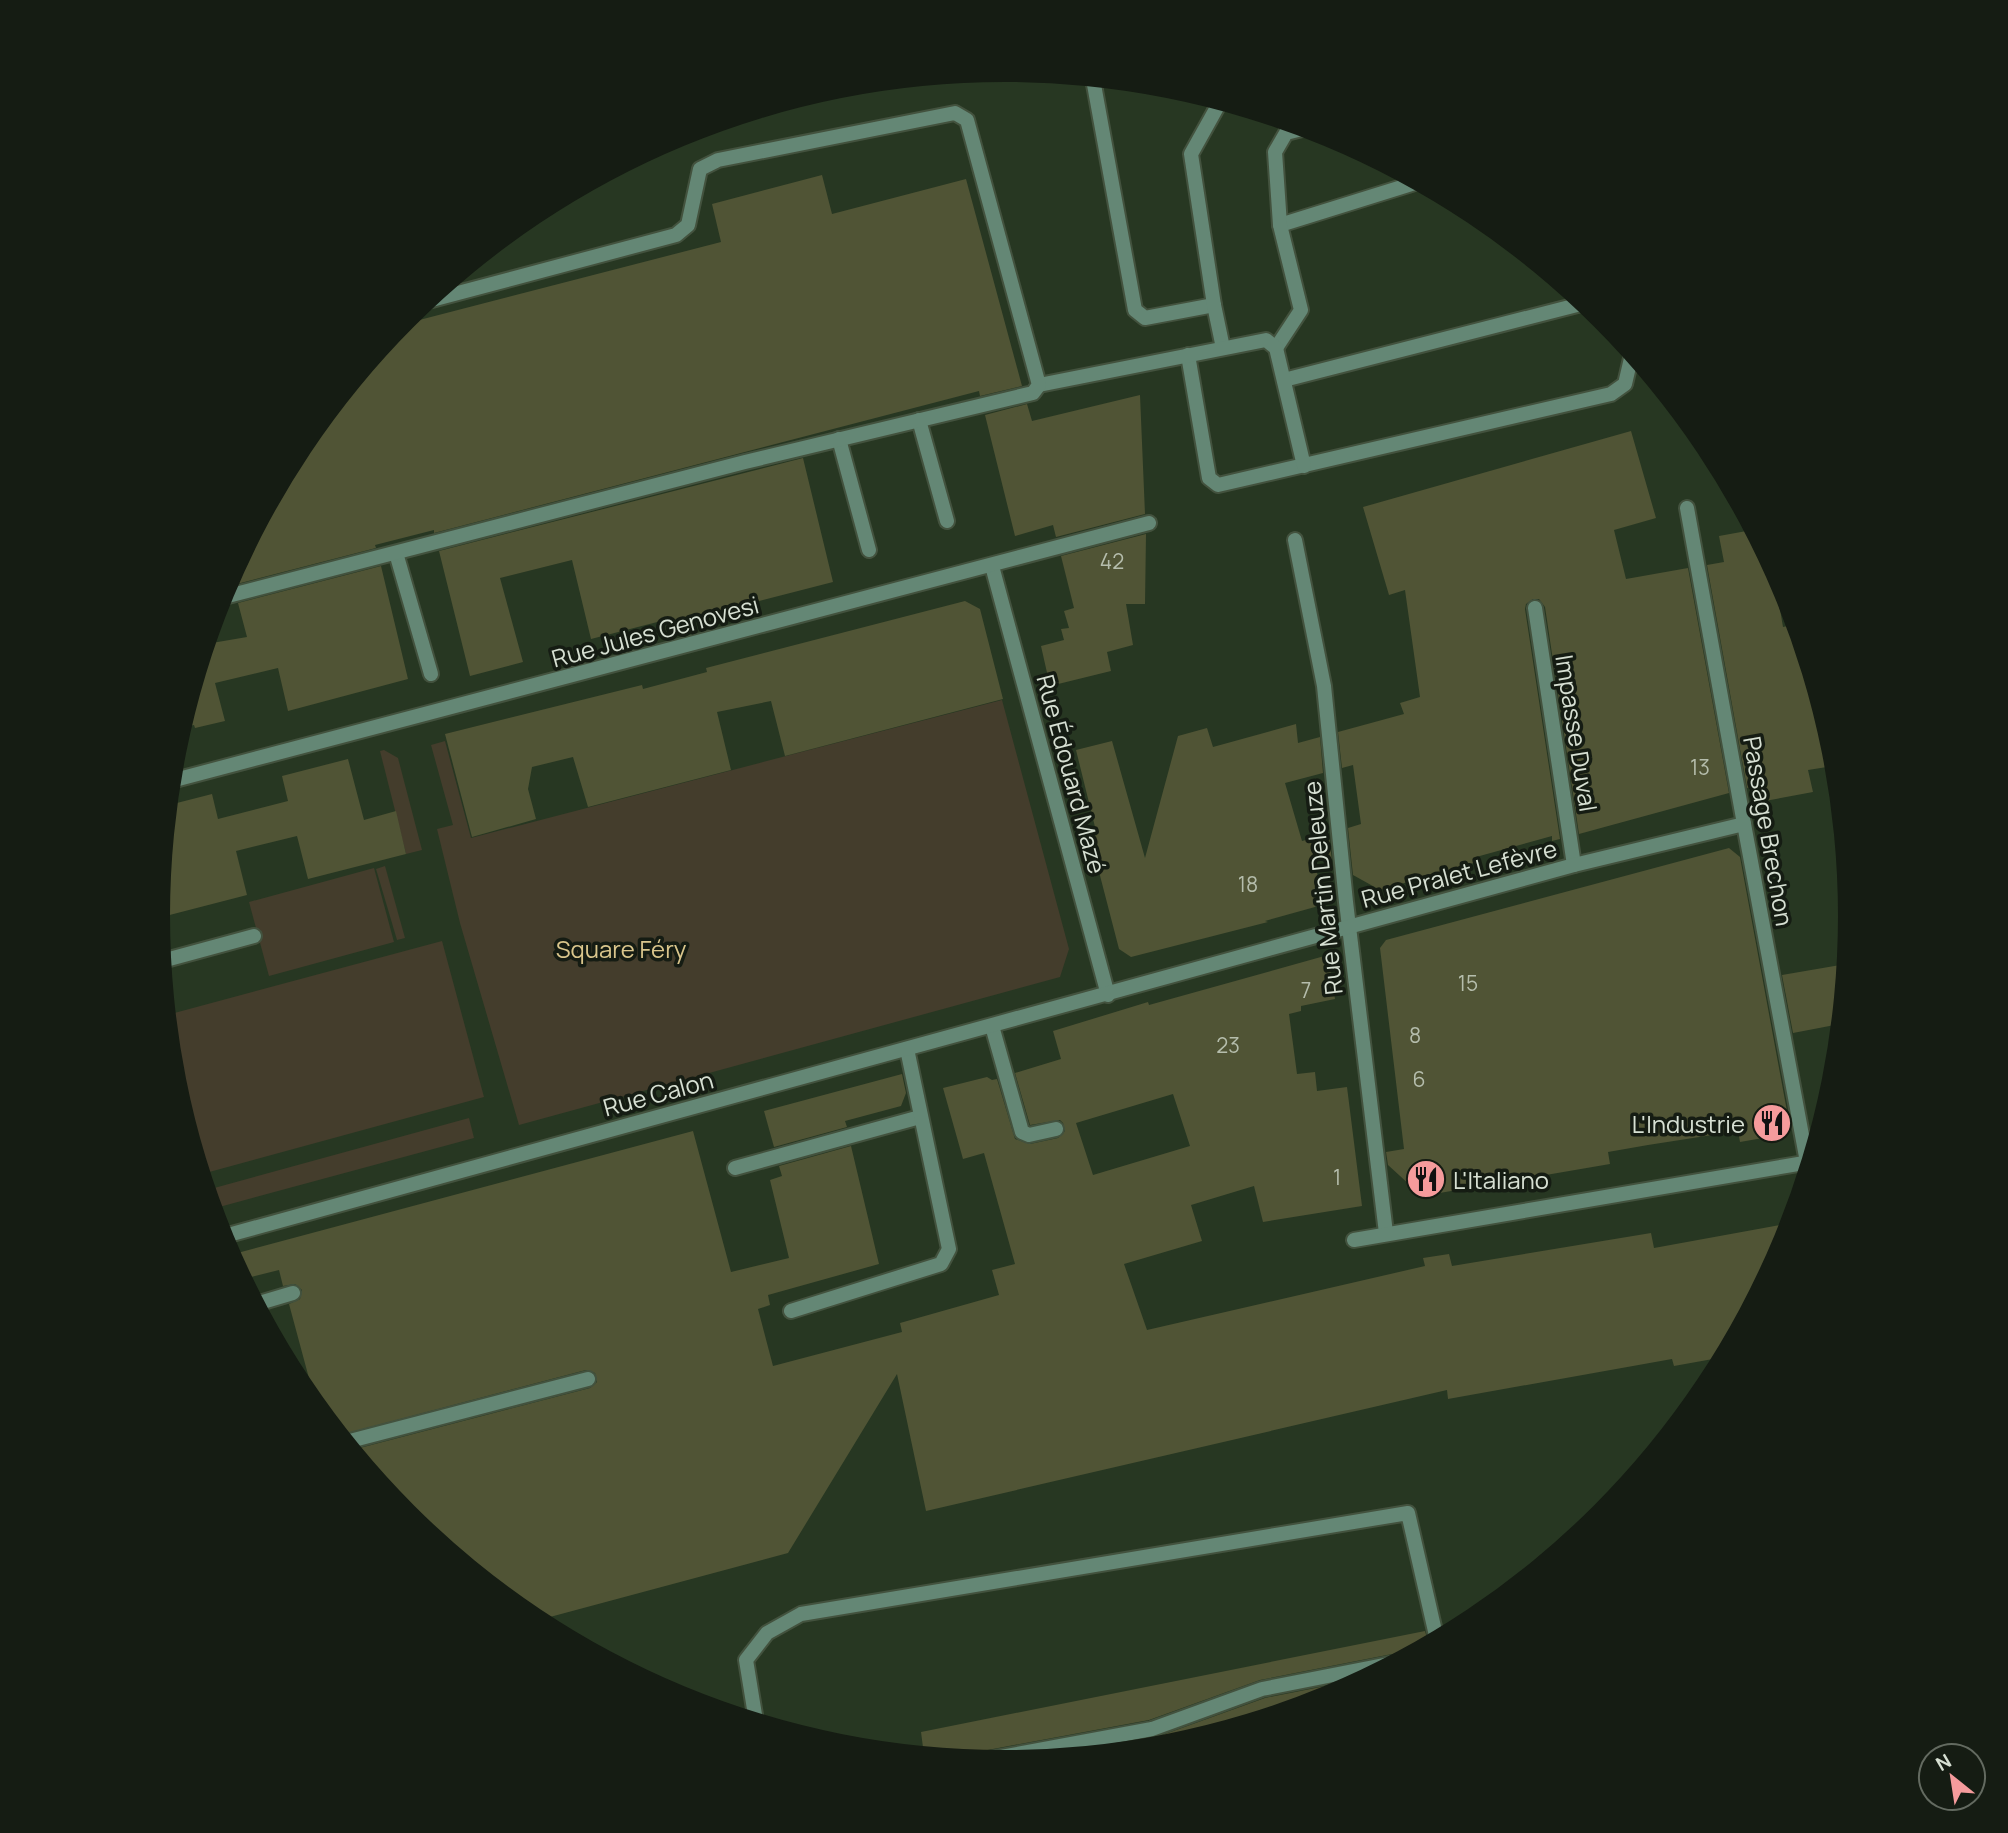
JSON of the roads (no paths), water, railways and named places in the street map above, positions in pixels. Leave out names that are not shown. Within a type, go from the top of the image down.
[{"type":"street","points":[[1095,87],[1135,310],[1145,317],[1214,305]]},
{"type":"street","points":[[1216,110],[1191,154],[1223,348]]},
{"type":"street","points":[[447,296],[676,235],[688,225],[699,169],[718,160],[955,113],[967,120],[1039,384]]},
{"type":"street","points":[[1276,348],[1301,310],[1280,225],[1275,152],[1287,133]]},
{"type":"street","points":[[1280,225],[1406,186]]},
{"type":"street","points":[[1284,380],[1572,306]]},
{"type":"street","points":[[234,594],[839,439],[1033,393],[1039,384],[1266,340],[1276,348],[1304,466]]},
{"type":"street","points":[[1188,355],[1209,478],[1218,485],[1611,394],[1625,384],[1630,364]]},
{"type":"street","points":[[919,421],[947,521]]},
{"type":"street","points":[[839,439],[869,550]]},
{"type":"street","name":"Passage Brechon","points":[[1687,508],[1806,1146]]},
{"type":"street","name":"Rue Jules Genovesi","points":[[182,778],[1149,523]]},
{"type":"street","name":"Rue Martin Deleuze","points":[[1295,540],[1324,685],[1349,927],[1386,1233]]},
{"type":"street","points":[[396,553],[431,674]]},
{"type":"street","name":"Rue Édouard Mazé","points":[[992,566],[1108,995]]},
{"type":"street","name":"Impasse Duval","points":[[1535,608],[1574,865]]},
{"type":"street","name":"Rue Pralet Lefèvre","points":[[1108,995],[1574,865],[1744,824]]},
{"type":"street","points":[[172,958],[254,936]]},
{"type":"street","name":"Rue Calon","points":[[232,1234],[1108,995]]},
{"type":"street","points":[[992,1026],[1023,1132],[1029,1135],[1056,1129]]},
{"type":"street","points":[[791,1311],[941,1264],[949,1249],[907,1049]]},
{"type":"street","points":[[735,1168],[920,1117]]},
{"type":"street","points":[[1354,1240],[1801,1163]]},
{"type":"street","points":[[265,1301],[293,1293]]},
{"type":"street","points":[[355,1440],[588,1379]]},
{"type":"street","points":[[754,1711],[746,1660],[767,1633],[801,1614],[1408,1513],[1435,1630]]},
{"type":"street","points":[[1036,1750],[1152,1729],[1262,1689],[1364,1669]]},
{"type":"place","name":"L'Industrie","points":[[1772,1123]]},
{"type":"place","name":"L'Italiano","points":[[1426,1179]]},
{"type":"park label","name":"Square Féry","points":[[621,948]]}]
